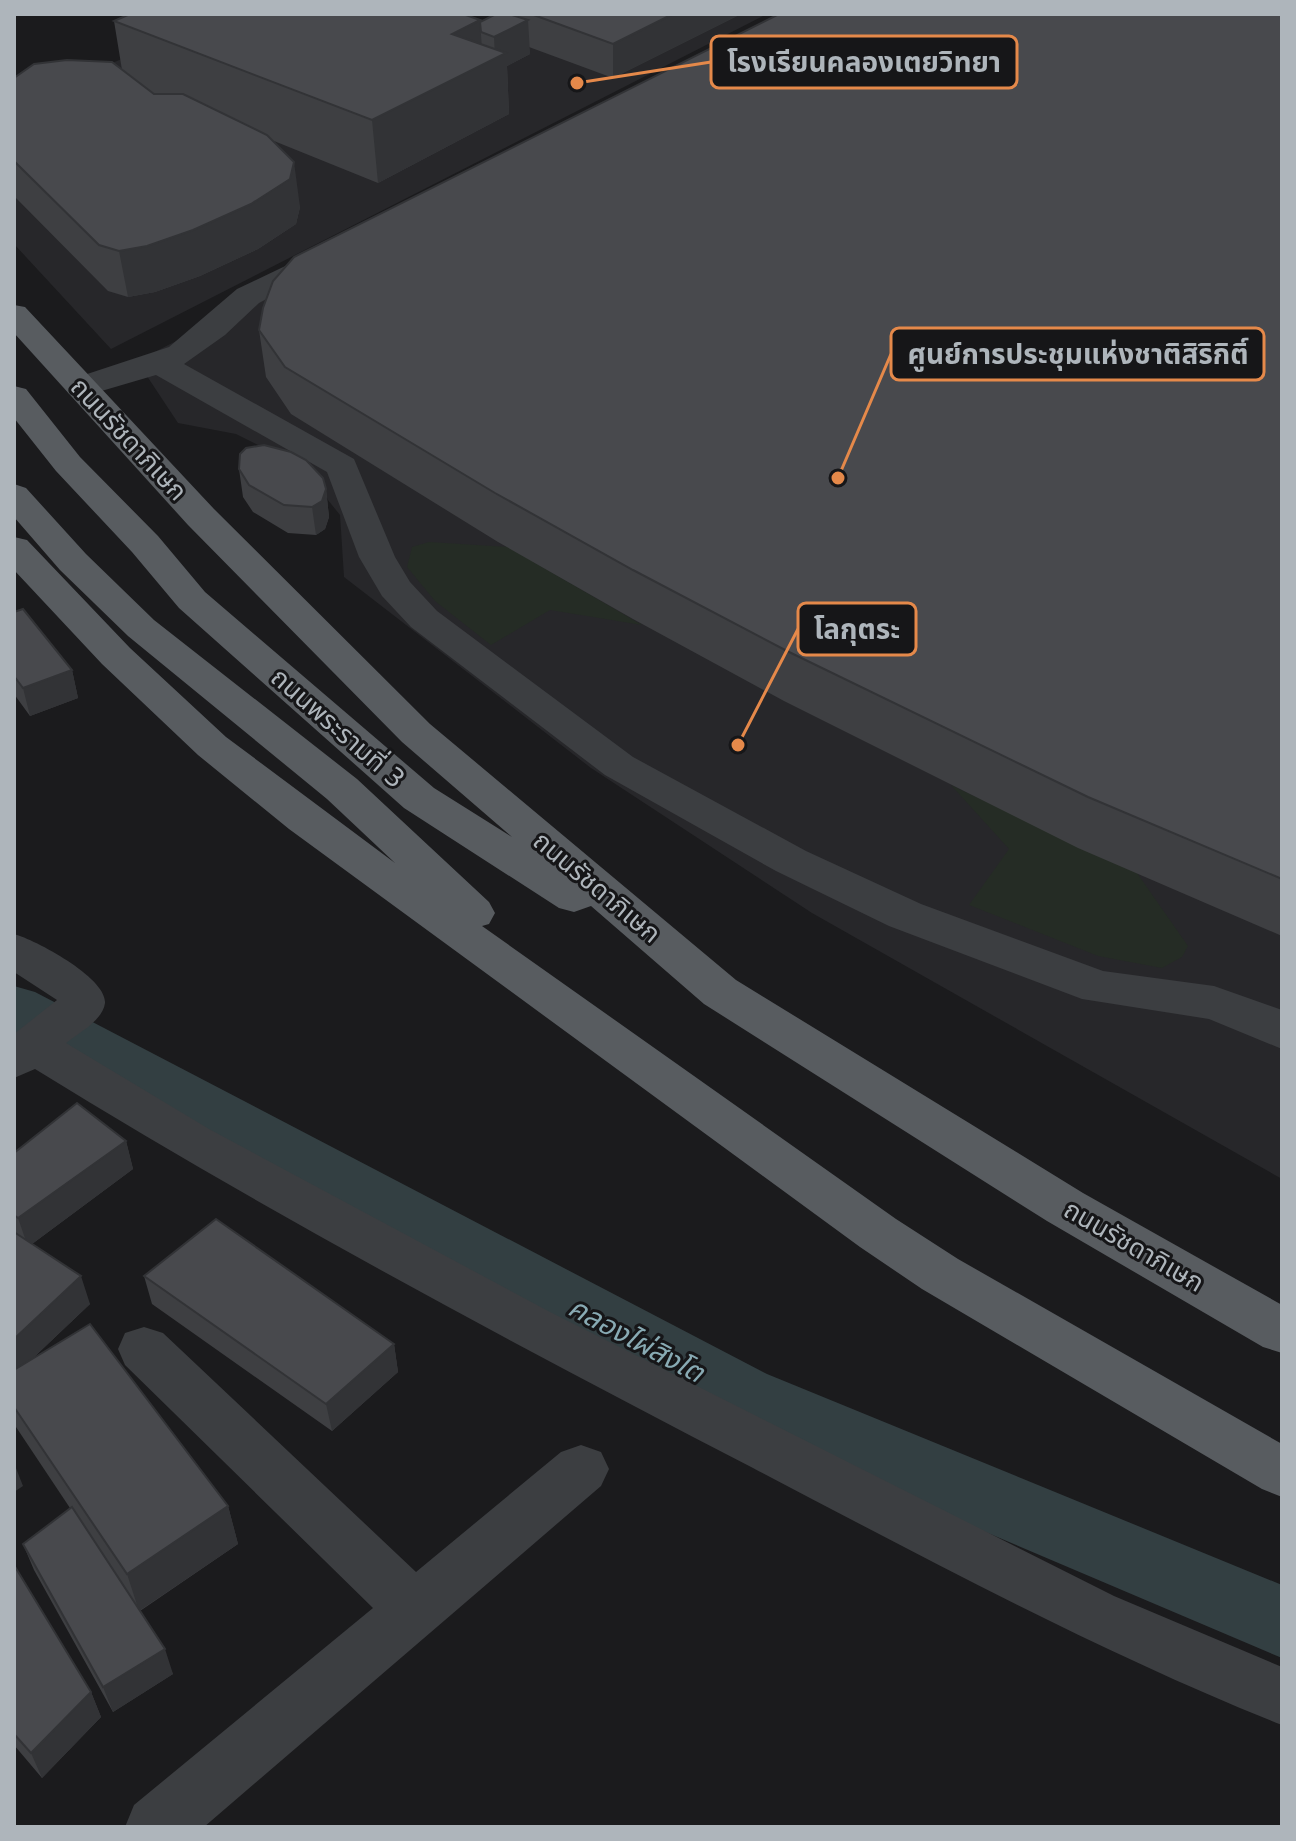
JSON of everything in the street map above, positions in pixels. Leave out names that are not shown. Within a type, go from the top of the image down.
[{"type":"main road","name":"ถนนรัชดาภิเษก","points":[[14,314],[201,517],[416,733],[720,992],[1065,1207],[1282,1331]]},
{"type":"main road","name":"ถนนพระรามที่ 3","points":[[14,396],[68,464],[145,544],[192,600],[419,798],[720,992]]},
{"type":"main road","name":"ถนนพระรามที่ 3","points":[[14,495],[73,562],[141,628],[342,789],[606,1039]]},
{"type":"main road","points":[[14,548],[116,656],[212,746],[304,819],[878,1233],[940,1274],[1282,1472]]},
{"type":"street","points":[[81,387],[159,363],[197,342],[248,296],[351,243]]},
{"type":"street","points":[[159,363],[342,466],[377,557],[395,588],[424,619],[619,766],[791,861],[905,915],[1098,987],[1214,1003],[1282,1032]]},
{"type":"street","points":[[14,950],[81,993],[82,1005],[24,1052],[531,1328],[1093,1615],[1282,1696]]},
{"type":"street","points":[[144,1349],[415,1610]]},
{"type":"street","points":[[156,1827],[581,1469]]},
{"type":"shaded area","points":[[227,14],[447,57],[537,14],[767,14],[111,349],[14,244],[14,105]]},
{"type":"shaded area","points":[[816,14],[1282,14],[1282,1179],[812,913],[591,768],[344,577],[340,515],[311,479],[280,456],[236,434],[178,423],[137,361]]},
{"type":"shaded area","points":[[429,542],[508,547],[642,625],[550,610],[491,645],[435,601],[407,567],[412,547]]},
{"type":"shaded area","points":[[951,785],[1137,873],[1188,946],[1182,957],[1162,968],[1098,956],[969,905],[1009,849]]},
{"type":"building","points":[[130,14],[463,14],[480,20],[452,34],[506,53],[372,120],[114,21]]},
{"type":"building","points":[[496,14],[528,20],[494,37],[481,32],[480,22]]},
{"type":"building","points":[[531,14],[673,14],[613,44]]},
{"type":"building","points":[[779,14],[1282,14],[1282,879],[1088,797],[787,651],[633,570],[495,493],[285,367],[259,330],[273,281],[294,257]]},
{"type":"building","points":[[67,60],[112,62],[154,94],[183,94],[267,135],[294,162],[290,179],[251,204],[147,246],[119,251],[99,245],[14,161],[14,78],[34,64]]},
{"type":"building","points":[[264,445],[291,452],[306,460],[323,478],[326,489],[322,501],[312,507],[284,505],[249,485],[239,469],[240,454],[246,448]]},
{"type":"building","points":[[23,609],[72,670],[23,688],[14,676],[14,612]]},
{"type":"building","points":[[77,1103],[126,1141],[18,1218],[14,1215],[14,1153]]},
{"type":"building","points":[[216,1219],[394,1344],[326,1404],[144,1276]]},
{"type":"building","points":[[14,1232],[81,1276],[14,1339]]},
{"type":"building","points":[[90,1324],[228,1506],[127,1574],[14,1407],[14,1370]]},
{"type":"building","points":[[72,1507],[165,1649],[103,1687],[23,1544]]},
{"type":"building","points":[[14,1565],[91,1692],[31,1753],[14,1734]]},
{"type":"waterway","name":"คลองไผ่สิงโต","points":[[14,1008],[742,1396],[1282,1622]]},
{"type":"place","name":"โรงเรียนคลองเตยวิทยา","points":[[577,83]]},
{"type":"place","name":"ศูนย์การประชุมแห่งชาติสิริกิติ์","points":[[838,478]]},
{"type":"place","name":"โลกุตระ","points":[[738,745]]}]
